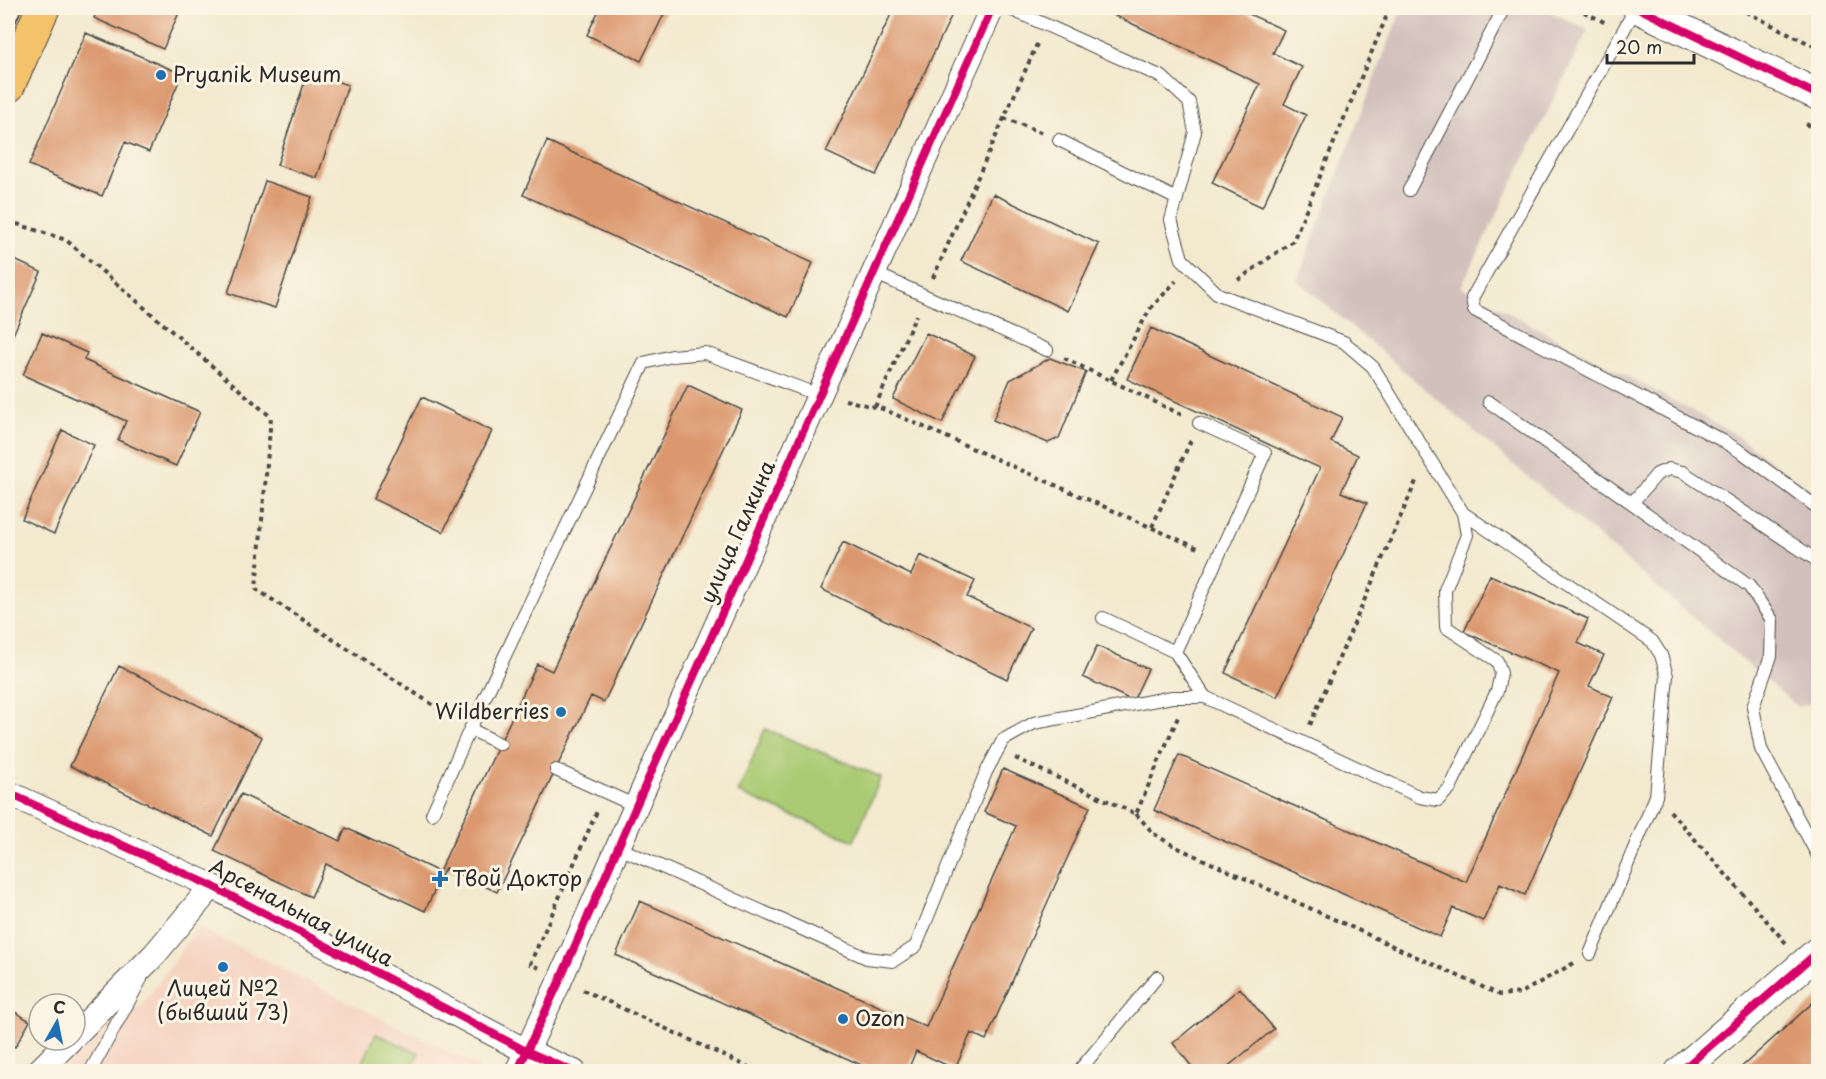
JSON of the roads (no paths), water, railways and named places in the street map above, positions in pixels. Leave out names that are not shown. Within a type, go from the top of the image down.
[{"type":"main road","points":[[8,86],[43,8]]},
{"type":"street","name":"улица Галкина","points":[[521,1061],[560,980],[617,847],[992,8]]},
{"type":"street","points":[[1637,8],[1818,95]]},
{"type":"street","name":"Арсенальная улица","points":[[8,793],[212,886],[521,1061],[574,1071]]},
{"type":"street","points":[[87,1023],[154,955],[212,886]]},
{"type":"street","points":[[1680,1071],[1811,958]]},
{"type":"street","points":[[38,1071],[58,1052]]},
{"type":"lane","points":[[617,847],[857,954],[867,958],[893,961],[916,946],[986,772],[998,750],[1004,741],[1034,723],[1172,697],[1205,697],[1420,797],[1438,800],[1450,788],[1497,691],[1501,673],[1497,661],[1446,627],[1445,590],[1467,536],[1463,513],[1373,367],[1344,342],[1218,294],[1182,260],[1171,220],[1195,132],[1189,102],[1162,77],[1008,8]]},
{"type":"lane","points":[[1409,190],[1504,8]]},
{"type":"lane","points":[[1637,8],[1472,298],[1474,310],[1723,441],[1818,508]]},
{"type":"lane","points":[[1059,140],[1176,199]]},
{"type":"lane","points":[[874,273],[1047,350]]},
{"type":"lane","points":[[432,814],[644,363],[672,356],[705,353],[819,395]]},
{"type":"lane","points":[[1489,402],[1749,586],[1772,620],[1771,656],[1753,707],[1761,749],[1818,856]]},
{"type":"lane","points":[[1175,652],[1265,453],[1199,423]]},
{"type":"lane","points":[[1632,504],[1657,474],[1669,469],[1683,472],[1818,561]]},
{"type":"lane","points":[[1463,513],[1652,641],[1661,655],[1667,676],[1656,796],[1590,954]]},
{"type":"lane","points":[[1103,618],[1175,652],[1205,697]]},
{"type":"lane","points":[[470,729],[500,744]]},
{"type":"lane","points":[[556,770],[636,806]]},
{"type":"lane","points":[[90,1071],[154,955]]},
{"type":"lane","points":[[1078,1071],[1157,977]]},
{"type":"tram line","points":[[8,39],[22,8]]},
{"type":"place","name":"Pryanik Museum","points":[[161,75]]},
{"type":"place","name":"Wildberries","points":[[561,712]]},
{"type":"place","name":"Твой Доктор","points":[[440,879]]},
{"type":"place","name":"Лицей №2 (бывший 73)","points":[[223,967]]},
{"type":"place","name":"Ozon","points":[[843,1019]]}]
